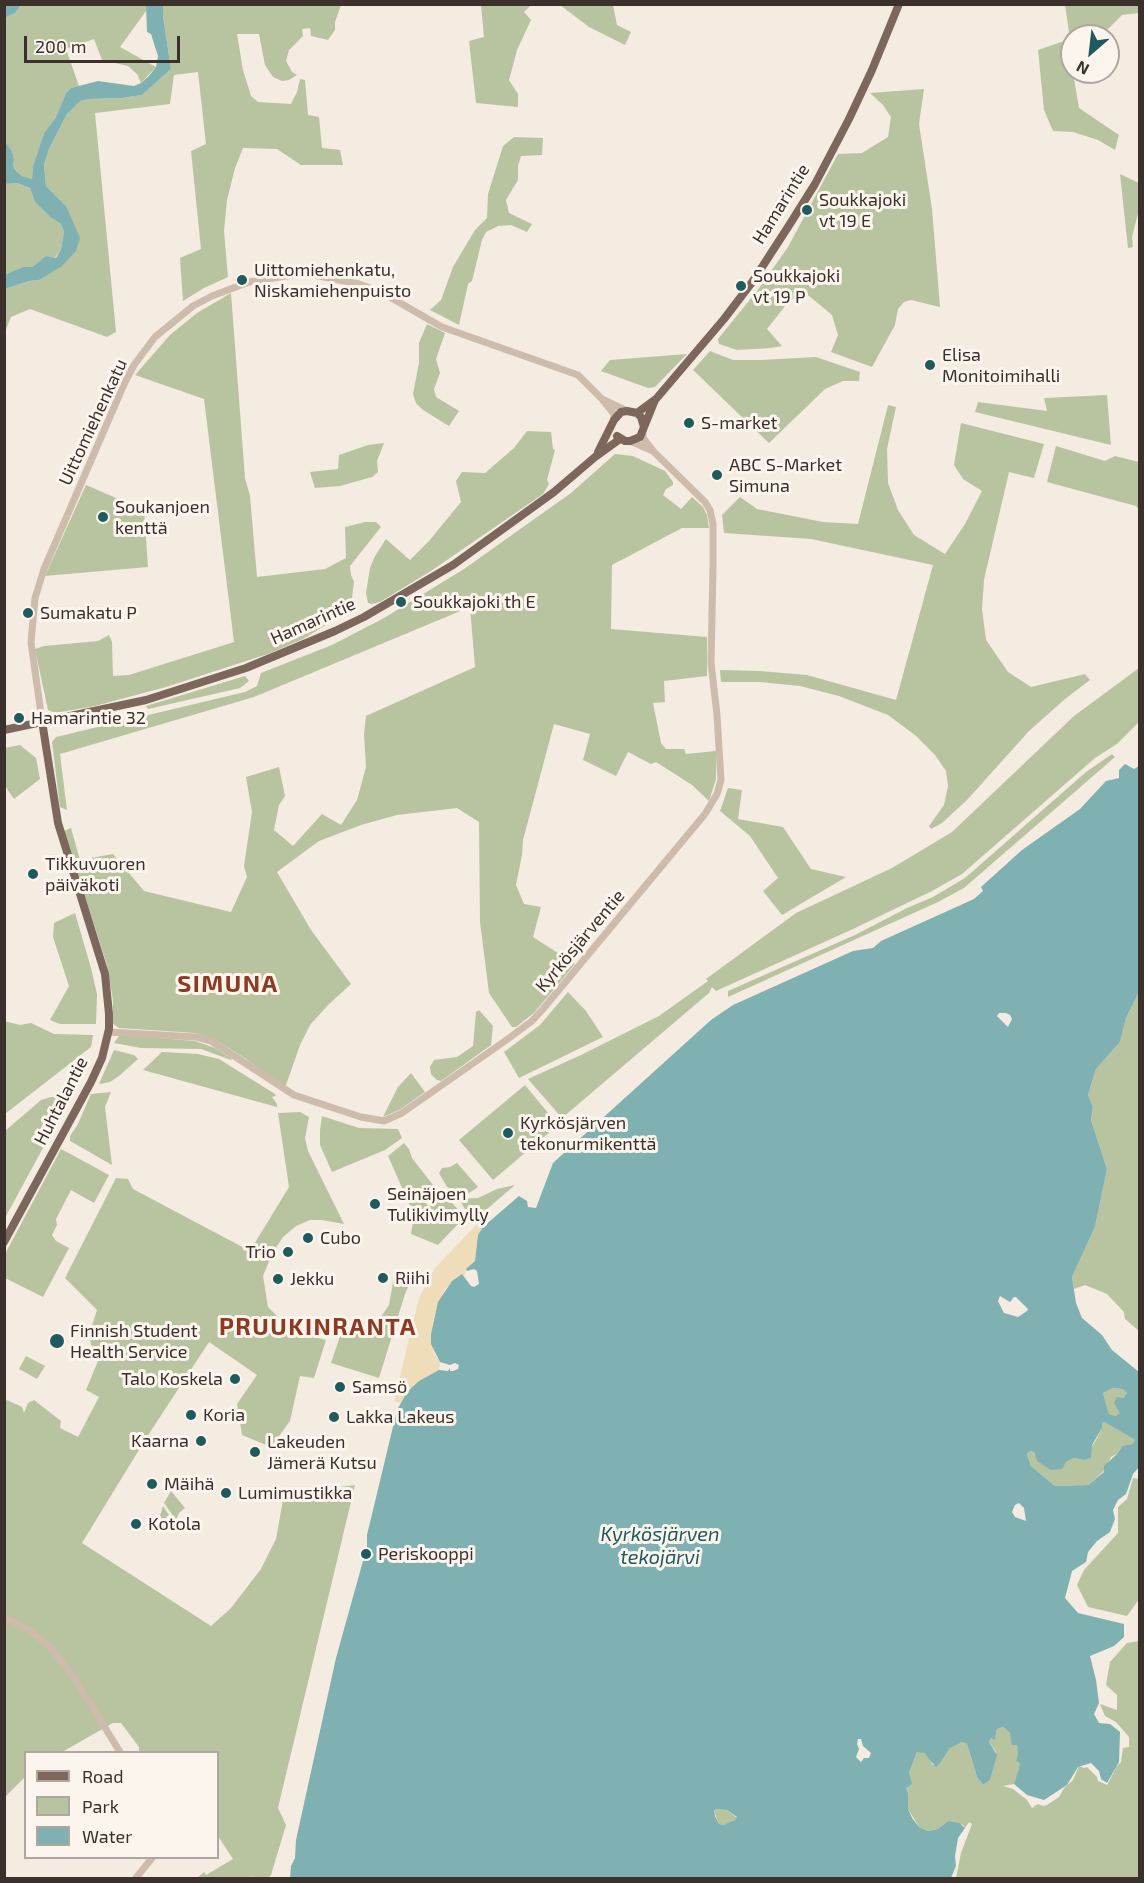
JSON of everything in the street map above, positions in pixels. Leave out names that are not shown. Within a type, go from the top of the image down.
[{"type":"main road","name":"Hamarintie","points":[[637,413],[656,399],[753,281],[815,184],[872,70],[899,4]]},
{"type":"main road","name":"Hamarintie","points":[[643,430],[656,399]]},
{"type":"main road","points":[[621,412],[637,413],[641,417],[643,430],[640,437],[630,441],[620,439],[614,430],[614,422],[621,412]]},
{"type":"main road","name":"Hamarintie","points":[[595,457],[614,422]]},
{"type":"main road","name":"Hamarintie","points":[[4,730],[146,700],[246,668],[335,631],[364,617],[453,565],[554,492],[620,439]]},
{"type":"main road","name":"Huhtalantie","points":[[4,1242],[91,1082],[102,1058],[108,1032],[109,1014],[105,974],[58,823],[42,721]]},
{"type":"street","name":"Uittomiehenkatu","points":[[42,721],[31,642],[38,584],[134,365],[155,337],[193,306],[231,287],[269,278],[303,275],[335,278],[381,292],[435,323],[463,335],[572,372],[602,399],[614,414],[614,422]]},
{"type":"street","name":"Uittomiehenkatu","points":[[602,399],[627,411]]},
{"type":"street","name":"Kyrkösjärventie","points":[[108,1032],[196,1037],[211,1041],[294,1095],[361,1118],[384,1121],[402,1113],[505,1041],[532,1021],[543,1009],[705,814],[717,794],[721,780],[711,663],[713,524],[710,510],[705,502],[654,452],[643,438],[643,430]]},
{"type":"street","name":"Kyrkösjärventie","points":[[630,441],[654,452]]},
{"type":"street","points":[[4,1617],[32,1632],[52,1649],[75,1679],[119,1751]]},
{"type":"street","points":[[136,1878],[150,1859]]},
{"type":"green space","points":[[21,5],[146,5],[146,11],[120,47],[156,67],[141,83],[137,74],[128,66],[102,60],[94,39],[66,49],[79,86],[71,88],[66,93],[56,117],[44,133],[33,166],[32,179],[16,171],[13,166],[12,151],[5,141],[5,17],[15,13]]},
{"type":"green space","points":[[163,5],[341,5],[335,22],[335,30],[328,40],[311,36],[310,28],[302,29],[303,36],[289,50],[286,61],[292,72],[297,75],[289,80],[282,81],[273,77],[265,65],[259,34],[237,34],[243,70],[251,96],[258,102],[291,104],[300,79],[305,80],[308,115],[319,117],[322,148],[340,150],[343,165],[301,165],[277,149],[243,148],[227,200],[224,231],[228,277],[183,301],[180,258],[201,249],[191,151],[206,144],[198,72],[174,75],[170,104],[95,113],[116,332],[107,337],[30,309],[11,317],[5,332],[5,289],[39,280],[76,251],[66,206],[46,186],[44,165],[49,149],[67,114],[79,101],[142,95],[171,69]]},
{"type":"green space","points":[[481,5],[531,5],[524,12],[531,20],[517,50],[509,80],[518,94],[518,107],[476,103],[469,41],[484,37]]},
{"type":"green space","points":[[560,5],[613,5],[617,25],[631,32],[625,45],[589,27]]},
{"type":"green space","points":[[1065,5],[1139,5],[1139,13],[1122,15],[1113,24],[1068,24]]},
{"type":"green space","points":[[1060,42],[1060,84],[1075,84],[1079,108],[1119,135],[1115,150],[1098,140],[1073,132],[1053,131],[1044,110],[1038,50]]},
{"type":"green space","points":[[924,89],[919,124],[932,209],[940,307],[911,300],[904,302],[898,309],[895,325],[872,367],[831,352],[838,335],[832,315],[803,291],[786,305],[767,329],[782,346],[737,350],[719,344],[718,339],[757,291],[788,247],[838,154],[862,153],[888,137],[891,117],[883,105],[870,93]]},
{"type":"green space","points":[[514,137],[543,138],[542,155],[521,156],[518,180],[506,200],[509,213],[532,224],[527,232],[511,225],[498,226],[486,232],[472,281],[468,284],[459,325],[430,310],[441,300],[453,267],[475,230],[487,218],[488,194],[503,146]]},
{"type":"green space","points":[[1120,174],[1139,183],[1139,209],[1132,237],[1133,247],[1128,248]]},
{"type":"green space","points":[[17,183],[30,188],[35,202],[61,224],[64,232],[61,249],[55,258],[46,256],[32,267],[23,267],[5,275],[5,184]]},
{"type":"green space","points":[[231,293],[245,478],[250,496],[257,577],[325,569],[346,558],[345,527],[376,522],[381,527],[350,566],[354,582],[351,606],[347,612],[303,639],[268,654],[166,687],[95,706],[55,713],[48,710],[35,649],[44,646],[98,641],[109,635],[112,642],[113,676],[129,675],[234,642],[204,399],[135,375],[170,335],[197,313]]},
{"type":"green space","points":[[427,324],[445,333],[436,359],[440,373],[434,389],[436,397],[459,411],[449,426],[423,410],[416,403],[413,394],[419,363],[419,343]]},
{"type":"green space","points":[[710,351],[733,360],[816,357],[860,372],[859,381],[843,381],[825,389],[769,443],[693,370]]},
{"type":"green space","points":[[687,354],[655,387],[648,388],[601,371],[610,360]]},
{"type":"green space","points":[[1107,395],[1111,445],[975,412],[978,402],[1047,411],[1044,398]]},
{"type":"green space","points":[[888,405],[896,407],[887,449],[888,483],[898,510],[914,535],[945,554],[965,524],[982,491],[963,479],[954,465],[961,423],[1044,444],[1034,478],[1009,472],[984,580],[982,609],[986,640],[1008,672],[1031,687],[1085,674],[1090,680],[1029,731],[967,800],[942,823],[931,829],[929,826],[944,805],[948,786],[946,771],[935,755],[915,735],[888,715],[839,696],[800,686],[760,682],[721,682],[720,670],[807,675],[896,700],[933,565],[811,539],[724,533],[722,515],[740,497],[757,509],[823,522],[858,524]]},
{"type":"green space","points":[[527,431],[551,432],[555,450],[547,480],[549,484],[543,494],[431,571],[380,602],[368,603],[366,593],[370,568],[386,539],[410,560],[461,502],[456,481],[462,472],[485,473],[514,448]]},
{"type":"green space","points":[[384,443],[377,461],[378,472],[372,477],[340,486],[315,488],[310,472],[338,469],[339,455],[368,445]]},
{"type":"green space","points":[[1056,446],[1105,461],[1115,456],[1139,462],[1139,510],[1136,506],[1047,482]]},
{"type":"green space","points":[[615,454],[633,456],[665,471],[673,485],[666,489],[663,495],[681,509],[692,497],[703,507],[707,515],[709,528],[682,528],[612,565],[611,629],[707,637],[707,676],[664,681],[665,702],[653,703],[661,743],[666,749],[684,749],[686,754],[716,751],[716,779],[709,801],[692,785],[656,762],[651,764],[628,752],[616,776],[583,760],[590,734],[554,724],[523,840],[516,885],[524,904],[541,907],[533,937],[575,964],[534,1013],[516,1027],[512,1027],[489,993],[480,922],[479,822],[457,808],[397,815],[361,825],[319,841],[277,872],[311,930],[351,984],[310,1025],[300,1045],[285,1088],[214,1039],[195,1033],[119,1028],[113,1024],[113,1000],[107,965],[64,831],[71,828],[80,860],[113,854],[144,891],[231,912],[247,877],[244,866],[252,812],[246,777],[279,767],[285,796],[279,805],[274,830],[293,846],[322,814],[341,825],[357,800],[366,767],[364,734],[366,716],[475,667],[470,607],[254,697],[60,754],[67,810],[60,807],[52,742],[56,737],[245,692],[257,686],[261,673],[332,645],[384,618],[464,569],[571,493]]},
{"type":"green space","points":[[86,485],[144,510],[148,567],[45,576]]},
{"type":"green space","points":[[1139,668],[1139,722],[1117,744],[1095,758],[962,874],[853,929],[716,991],[712,987],[709,993],[562,1118],[528,1079],[659,1016],[796,913],[892,868],[952,832],[1074,716]]},
{"type":"green space","points":[[245,676],[249,681],[240,688],[148,709],[146,706]]},
{"type":"green space","points":[[20,745],[36,758],[40,779],[14,799],[5,786],[5,748]]},
{"type":"green space","points":[[1112,754],[1115,757],[964,888],[938,902],[728,997],[728,991],[855,935],[933,897],[965,878],[1086,772]]},
{"type":"green space","points":[[728,788],[742,790],[738,819],[783,827],[811,869],[846,877],[782,915],[763,891],[778,878],[750,836],[720,811]]},
{"type":"green space","points":[[75,913],[97,994],[96,1024],[60,1024],[50,1020],[69,986],[53,937],[54,923]]},
{"type":"green space","points":[[568,992],[586,1011],[603,1037],[519,1078],[504,1052],[540,1025]]},
{"type":"green space","points":[[1139,992],[1139,1331],[1125,1319],[1124,1312],[1107,1294],[1085,1285],[1074,1289],[1072,1277],[1095,1227],[1107,1169],[1091,1120],[1093,1107],[1088,1095],[1096,1069],[1120,1042],[1126,1018]]},
{"type":"green space","points":[[479,1010],[493,1026],[491,1045],[441,1081],[437,1080],[431,1074],[430,1067],[434,1060],[457,1057],[473,1046],[476,1012]]},
{"type":"green space","points":[[4,1021],[20,1025],[31,1023],[54,1034],[93,1035],[91,1047],[5,1114]]},
{"type":"green space","points":[[119,1036],[195,1041],[215,1048],[232,1059],[201,1049],[141,1048],[114,1043]]},
{"type":"green space","points":[[114,1050],[134,1055],[138,1059],[110,1082],[99,1084]]},
{"type":"green space","points":[[162,1052],[198,1054],[219,1059],[275,1094],[276,1096],[272,1097],[277,1107],[143,1070]]},
{"type":"green space","points":[[411,1073],[425,1092],[401,1109],[383,1117],[398,1087]]},
{"type":"green space","name":"Kyrkösjärven tekonurmikenttä","points":[[525,1085],[558,1125],[493,1180],[459,1140]]},
{"type":"green space","points":[[111,1092],[105,1107],[112,1165],[70,1141],[70,1136],[91,1094]]},
{"type":"green space","points":[[51,1097],[73,1097],[5,1218],[5,1131],[41,1100]]},
{"type":"green space","points":[[300,1112],[309,1117],[305,1138],[308,1151],[344,1224],[310,1220],[296,1226],[283,1237],[272,1254],[263,1276],[268,1307],[285,1324],[306,1335],[326,1340],[314,1378],[300,1376],[290,1421],[271,1447],[242,1435],[237,1404],[257,1375],[209,1342],[82,1543],[211,1626],[231,1608],[261,1569],[276,1539],[284,1494],[355,1485],[278,1808],[286,1825],[271,1875],[268,1878],[252,1876],[251,1878],[197,1878],[204,1872],[206,1875],[233,1859],[219,1838],[219,1751],[139,1751],[139,1747],[121,1723],[113,1723],[64,1751],[24,1751],[24,1778],[5,1797],[5,1401],[22,1407],[24,1413],[28,1403],[34,1400],[61,1421],[60,1428],[78,1437],[99,1397],[86,1390],[98,1361],[89,1335],[97,1310],[65,1278],[116,1178],[128,1179],[133,1189],[250,1251],[289,1187],[278,1113]]},
{"type":"green space","points":[[322,1116],[359,1128],[398,1129],[402,1138],[385,1150],[332,1172],[320,1145]]},
{"type":"green space","points":[[404,1143],[412,1158],[433,1185],[426,1203],[429,1208],[439,1188],[461,1213],[460,1222],[438,1245],[411,1234],[414,1215],[388,1156]]},
{"type":"green space","points":[[61,1149],[109,1175],[94,1203],[71,1190],[56,1219],[57,1225],[52,1235],[56,1241],[69,1248],[43,1297],[5,1278],[5,1254]]},
{"type":"green space","points":[[457,1163],[478,1187],[466,1195],[447,1187],[439,1173],[442,1168]]},
{"type":"green space","points":[[515,1185],[473,1224],[469,1223],[459,1199],[478,1198],[497,1189]]},
{"type":"green space","points":[[395,1271],[414,1274],[405,1294],[379,1378],[331,1363],[344,1324],[372,1330],[389,1305]]},
{"type":"green space","points":[[26,1356],[45,1366],[37,1379],[19,1369]]},
{"type":"green space","points":[[1113,1388],[1122,1389],[1127,1393],[1123,1398],[1121,1413],[1116,1416],[1109,1414],[1103,1393]]},
{"type":"green space","points":[[1104,1422],[1135,1440],[1132,1444],[1122,1446],[1118,1453],[1111,1457],[1104,1471],[1088,1485],[1055,1486],[1031,1466],[1027,1454],[1030,1451],[1034,1452],[1035,1456],[1066,1462],[1074,1458],[1083,1460],[1102,1428],[1101,1423]]},
{"type":"green space","points":[[1133,1478],[1139,1479],[1140,1598],[1127,1616],[1088,1607],[1077,1585],[1084,1570],[1118,1533],[1118,1507],[1127,1499]]},
{"type":"green space","points":[[171,1491],[185,1508],[176,1520],[164,1503]]},
{"type":"green space","points":[[163,1506],[169,1515],[166,1521],[174,1523],[169,1531],[158,1523]]},
{"type":"green space","points":[[1139,1641],[1139,1878],[956,1878],[961,1853],[972,1824],[969,1822],[965,1828],[963,1825],[948,1821],[938,1829],[928,1831],[919,1827],[908,1809],[906,1790],[909,1773],[917,1752],[924,1753],[933,1765],[941,1762],[954,1745],[962,1742],[967,1744],[977,1777],[983,1785],[990,1780],[996,1752],[989,1742],[990,1738],[995,1739],[997,1729],[1003,1727],[1017,1744],[1020,1764],[1014,1784],[1003,1786],[1013,1789],[1027,1800],[1032,1808],[1038,1804],[1047,1805],[1059,1797],[1064,1788],[1073,1780],[1079,1766],[1087,1767],[1098,1781],[1107,1785],[1121,1762],[1123,1748],[1129,1747],[1129,1737],[1116,1722],[1105,1716],[1100,1704],[1117,1710],[1117,1695],[1106,1685],[1110,1662],[1127,1643]]},
{"type":"green space","points":[[716,1809],[727,1810],[737,1818],[732,1823],[719,1824],[714,1811]]},
{"type":"sand","points":[[480,1221],[485,1226],[478,1235],[475,1261],[466,1269],[465,1275],[458,1276],[445,1289],[434,1317],[431,1334],[434,1353],[440,1362],[439,1370],[419,1381],[407,1392],[401,1403],[394,1401],[419,1298],[435,1268]]},
{"type":"water","points":[[6,4],[21,5],[15,13],[6,17]]},
{"type":"water","points":[[146,5],[163,5],[171,69],[142,95],[80,101],[67,114],[49,149],[44,165],[46,186],[66,206],[80,238],[76,251],[62,266],[39,280],[5,289],[5,275],[23,267],[32,267],[46,256],[56,258],[61,249],[64,232],[61,224],[35,202],[30,188],[17,183],[5,184],[5,141],[12,151],[13,166],[16,171],[32,179],[33,166],[44,133],[56,117],[66,93],[71,88],[98,81],[134,86],[149,76],[156,67],[158,56],[151,34],[147,32]]},
{"type":"water","name":"Kyrkösjärven tekojärvi","points":[[1125,764],[1134,769],[1139,766],[1139,992],[1126,1018],[1120,1042],[1096,1069],[1088,1095],[1093,1107],[1091,1120],[1107,1169],[1095,1227],[1072,1277],[1076,1303],[1082,1318],[1102,1335],[1112,1350],[1139,1372],[1139,1467],[1133,1474],[1126,1494],[1118,1500],[1113,1510],[1115,1519],[1110,1532],[1097,1541],[1088,1552],[1086,1562],[1072,1571],[1065,1598],[1078,1613],[1124,1624],[1124,1637],[1114,1646],[1090,1656],[1099,1703],[1094,1714],[1099,1723],[1110,1724],[1120,1732],[1119,1762],[1107,1783],[1101,1779],[1099,1771],[1091,1763],[1078,1767],[1067,1785],[1044,1800],[1027,1795],[1014,1784],[1020,1764],[1016,1762],[1017,1745],[1012,1745],[1010,1733],[1003,1727],[997,1729],[995,1740],[991,1738],[989,1742],[997,1755],[990,1780],[983,1785],[977,1777],[967,1744],[962,1742],[950,1748],[936,1767],[924,1753],[917,1752],[909,1773],[912,1784],[906,1788],[908,1809],[912,1818],[919,1827],[928,1831],[938,1829],[948,1821],[959,1823],[965,1828],[958,1838],[956,1866],[951,1878],[290,1878],[291,1866],[295,1858],[296,1840],[336,1658],[363,1561],[368,1561],[374,1555],[367,1548],[367,1535],[397,1410],[407,1392],[419,1381],[439,1370],[458,1369],[459,1365],[455,1363],[450,1365],[440,1362],[431,1344],[431,1334],[438,1302],[452,1281],[462,1274],[471,1286],[479,1284],[477,1271],[466,1269],[475,1261],[478,1235],[483,1227],[519,1196],[527,1201],[528,1207],[536,1208],[553,1163],[711,1020],[733,1005],[853,951],[873,948],[881,941],[974,899],[983,891],[981,887],[1022,850],[1080,809],[1106,781],[1119,778],[1119,770]],"holes":[[[999,1013],[1010,1015],[1012,1019],[1008,1027],[997,1016]],[[1000,1296],[1010,1302],[1016,1297],[1028,1309],[1018,1317],[1004,1313],[998,1301]],[[1113,1388],[1122,1389],[1127,1393],[1123,1398],[1117,1397],[1114,1403],[1120,1413],[1116,1416],[1109,1414],[1103,1393]],[[1104,1422],[1135,1440],[1132,1444],[1122,1446],[1104,1466],[1104,1472],[1088,1485],[1055,1486],[1031,1466],[1027,1454],[1030,1451],[1034,1452],[1037,1461],[1051,1470],[1062,1469],[1066,1462],[1074,1458],[1083,1460],[1091,1458],[1092,1445]],[[1019,1503],[1024,1508],[1026,1521],[1015,1517],[1012,1512],[1015,1505]],[[858,1739],[861,1739],[863,1746],[871,1753],[869,1758],[864,1758],[861,1762],[856,1757],[859,1749],[857,1744]],[[716,1809],[727,1810],[737,1817],[724,1825],[719,1824],[715,1816]]]},
{"type":"place","name":"Soukkajoki vt 19 E","points":[[807,210]]},
{"type":"place","name":"Uittomiehenkatu, Niskamiehenpuisto","points":[[242,280]]},
{"type":"place","name":"Soukkajoki vt 19 P","points":[[741,286]]},
{"type":"place","name":"Elisa Monitoimihalli","points":[[930,365]]},
{"type":"place","name":"S-market","points":[[689,423]]},
{"type":"place","name":"ABC S-Market Simuna","points":[[717,475]]},
{"type":"place","name":"Soukanjoen kenttä","points":[[103,517]]},
{"type":"place","name":"Soukkajoki th E","points":[[401,602]]},
{"type":"place","name":"Sumakatu P","points":[[28,613]]},
{"type":"place","name":"Hamarintie 32","points":[[19,718]]},
{"type":"place","name":"Tikkuvuoren päiväkoti","points":[[33,874]]},
{"type":"place","name":"Kyrkösjärven tekonurmikenttä","points":[[508,1133]]},
{"type":"place","name":"Seinäjoen Tulikivimylly","points":[[375,1204]]},
{"type":"place","name":"Cubo","points":[[308,1238]]},
{"type":"place","name":"Trio","points":[[288,1252]]},
{"type":"place","name":"Riihi","points":[[383,1278]]},
{"type":"place","name":"Jekku","points":[[278,1279]]},
{"type":"place","name":"Finnish Student Health Service","points":[[57,1341]]},
{"type":"place","name":"Talo Koskela","points":[[235,1379]]},
{"type":"place","name":"Samsö","points":[[340,1387]]},
{"type":"place","name":"Koria","points":[[191,1415]]},
{"type":"place","name":"Lakka Lakeus","points":[[334,1417]]},
{"type":"place","name":"Kaarna","points":[[201,1441]]},
{"type":"place","name":"Lakeuden Jämerä Kutsu","points":[[255,1452]]},
{"type":"place","name":"Mäihä","points":[[152,1484]]},
{"type":"place","name":"Lumimustikka","points":[[226,1493]]},
{"type":"place","name":"Kotola","points":[[136,1524]]},
{"type":"place","name":"Periskooppi","points":[[366,1554]]},
{"type":"district","name":"SIMUNA","points":[[228,984]]},
{"type":"district","name":"PRUUKINRANTA","points":[[318,1327]]}]
